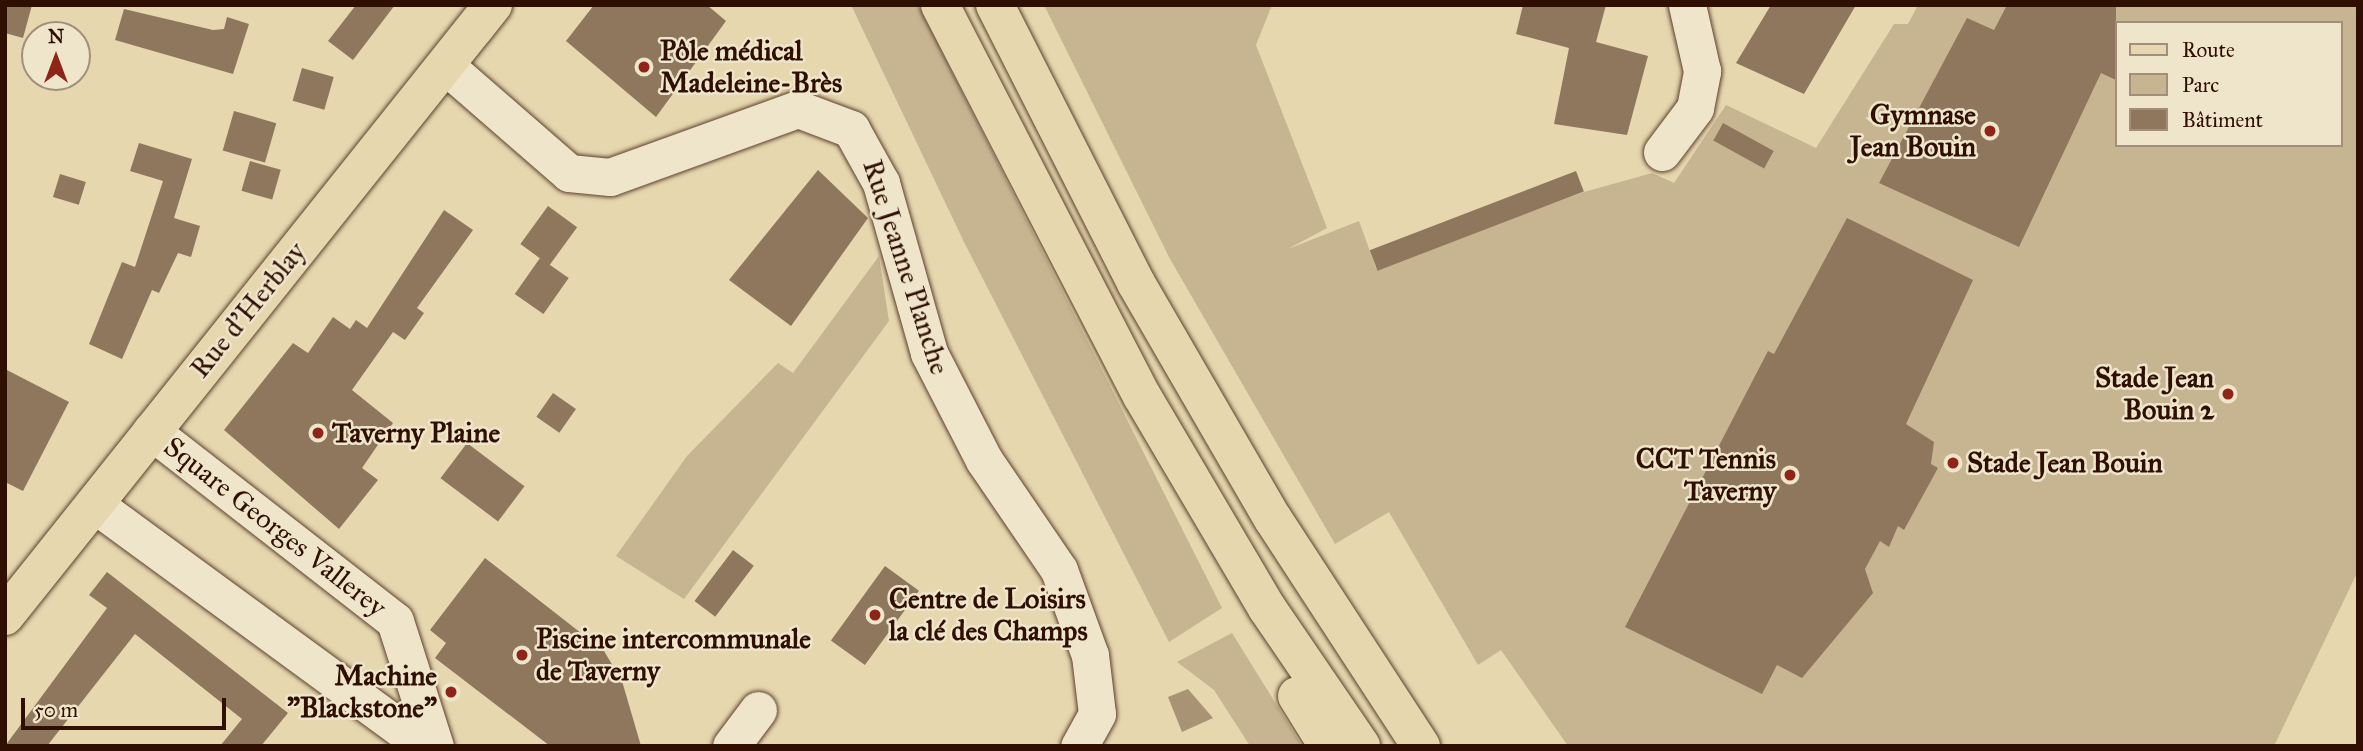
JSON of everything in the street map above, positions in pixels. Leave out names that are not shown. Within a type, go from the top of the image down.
[{"type":"main road","name":"Rue d'Herblay","points":[[5,617],[493,5]]},
{"type":"main road","points":[[940,5],[1082,287],[1267,608],[1361,746]]},
{"type":"main road","points":[[995,5],[1136,283],[1341,628],[1421,746]]},
{"type":"main road","points":[[1267,608],[1290,686],[1328,746]]},
{"type":"main road","points":[[1341,628],[1443,746]]},
{"type":"street","points":[[1662,152],[1695,108],[1702,71],[1686,5]]},
{"type":"street","name":"Rue Jeanne Planche","points":[[446,66],[569,173],[610,177],[797,108],[851,129],[881,183],[929,354],[984,460],[1059,570],[1090,655],[1097,714],[1079,746]]},
{"type":"street","name":"Square Georges Vallerey","points":[[151,431],[395,621],[435,746]]},
{"type":"street","points":[[94,504],[425,746]]},
{"type":"street","points":[[731,746],[758,710]]},
{"type":"green space","points":[[851,5],[918,5],[1222,608],[1169,642],[964,242]]},
{"type":"green space","name":"Stade Jean Bouin","points":[[1044,5],[1272,5],[1256,45],[1327,228],[1288,249],[1359,221],[1376,268],[1584,192],[1652,173],[1674,183],[1726,105],[1816,148],[1894,24],[1908,24],[1918,5],[2358,5],[2358,571],[2274,746],[1568,746],[1501,650],[1478,665],[1389,512],[1335,544],[1170,259]]},
{"type":"green space","points":[[879,256],[889,321],[684,599],[616,556],[687,456],[778,363],[793,373]]},
{"type":"green space","points":[[1232,633],[1302,746],[1250,746],[1214,690],[1177,662]]},
{"type":"shaded area","points":[[1188,689],[1213,718],[1182,732],[1168,697]]},
{"type":"building","points":[[5,5],[32,5],[28,21],[21,21],[21,37],[5,33]]},
{"type":"building","points":[[356,5],[395,5],[353,60],[328,41]]},
{"type":"building","name":"Pôle médical Madeleine-Brès","points":[[594,5],[707,5],[726,21],[656,117],[566,41]]},
{"type":"building","points":[[1523,5],[1606,5],[1596,42],[1648,56],[1627,135],[1554,124],[1569,48],[1516,34]]},
{"type":"building","points":[[1771,5],[1856,5],[1804,94],[1736,63]]},
{"type":"building","name":"Gymnase Jean Bouin","points":[[2007,5],[2116,5],[2114,79],[2101,73],[2019,247],[1879,183],[1967,18],[1994,30]]},
{"type":"building","points":[[124,9],[213,30],[224,29],[227,17],[249,24],[233,74],[115,40]]},
{"type":"building","points":[[302,68],[334,77],[324,110],[293,101]]},
{"type":"building","points":[[234,111],[276,123],[265,163],[223,150]]},
{"type":"building","points":[[1723,123],[1774,151],[1764,169],[1713,140]]},
{"type":"building","points":[[139,143],[192,159],[174,218],[200,226],[191,257],[178,253],[159,293],[152,290],[122,359],[89,344],[122,262],[135,267],[163,181],[130,171]]},
{"type":"building","points":[[250,161],[281,170],[272,200],[241,191]]},
{"type":"building","points":[[818,170],[868,218],[791,326],[729,280]]},
{"type":"building","points":[[1576,171],[1584,192],[1378,271],[1370,250]]},
{"type":"building","points":[[60,174],[86,182],[79,205],[53,197]]},
{"type":"building","points":[[548,206],[577,227],[549,265],[520,244]]},
{"type":"building","name":"Taverny Plaine","points":[[444,210],[473,230],[417,308],[424,313],[405,340],[393,332],[352,390],[393,423],[362,468],[378,480],[339,529],[224,430],[293,343],[308,353],[333,317],[350,329],[356,320],[367,328]]},
{"type":"building","points":[[1847,218],[1973,280],[1906,424],[1934,442],[1931,464],[1938,468],[1904,530],[1898,526],[1889,547],[1880,541],[1865,569],[1873,593],[1802,678],[1777,665],[1762,694],[1625,627],[1768,351],[1774,354]]},
{"type":"building","points":[[540,258],[569,278],[543,314],[515,294]]},
{"type":"building","points":[[5,369],[69,402],[23,491],[5,482]]},
{"type":"building","points":[[553,393],[576,409],[559,433],[536,417]]},
{"type":"building","points":[[467,443],[525,486],[498,521],[441,478]]},
{"type":"building","points":[[733,550],[754,566],[715,617],[694,601]]},
{"type":"building","name":"Piscine intercommunale de Taverny","points":[[485,558],[604,651],[622,681],[641,746],[550,746],[435,658],[446,643],[430,630]]},
{"type":"building","name":"Centre de Loisirs la clé des Champs","points":[[885,566],[919,591],[865,665],[831,640]]},
{"type":"building","points":[[107,572],[288,713],[261,746],[220,746],[242,719],[135,634],[47,746],[5,746],[107,608],[89,595]]},
{"type":"place","name":"Pôle médical Madeleine-Brès","points":[[644,67]]},
{"type":"place","name":"Gymnase Jean Bouin","points":[[1990,131]]},
{"type":"place","name":"Stade Jean Bouin 2","points":[[2228,394]]},
{"type":"place","name":"Taverny Plaine","points":[[318,433]]},
{"type":"place","name":"Stade Jean Bouin","points":[[1953,463]]},
{"type":"place","name":"CCT Tennis Taverny","points":[[1790,475]]},
{"type":"place","name":"Centre de Loisirs la clé des Champs","points":[[875,615]]},
{"type":"place","name":"Piscine intercommunale de Taverny","points":[[522,655]]},
{"type":"place","name":"Machine \"Blackstone\"","points":[[451,692]]}]
